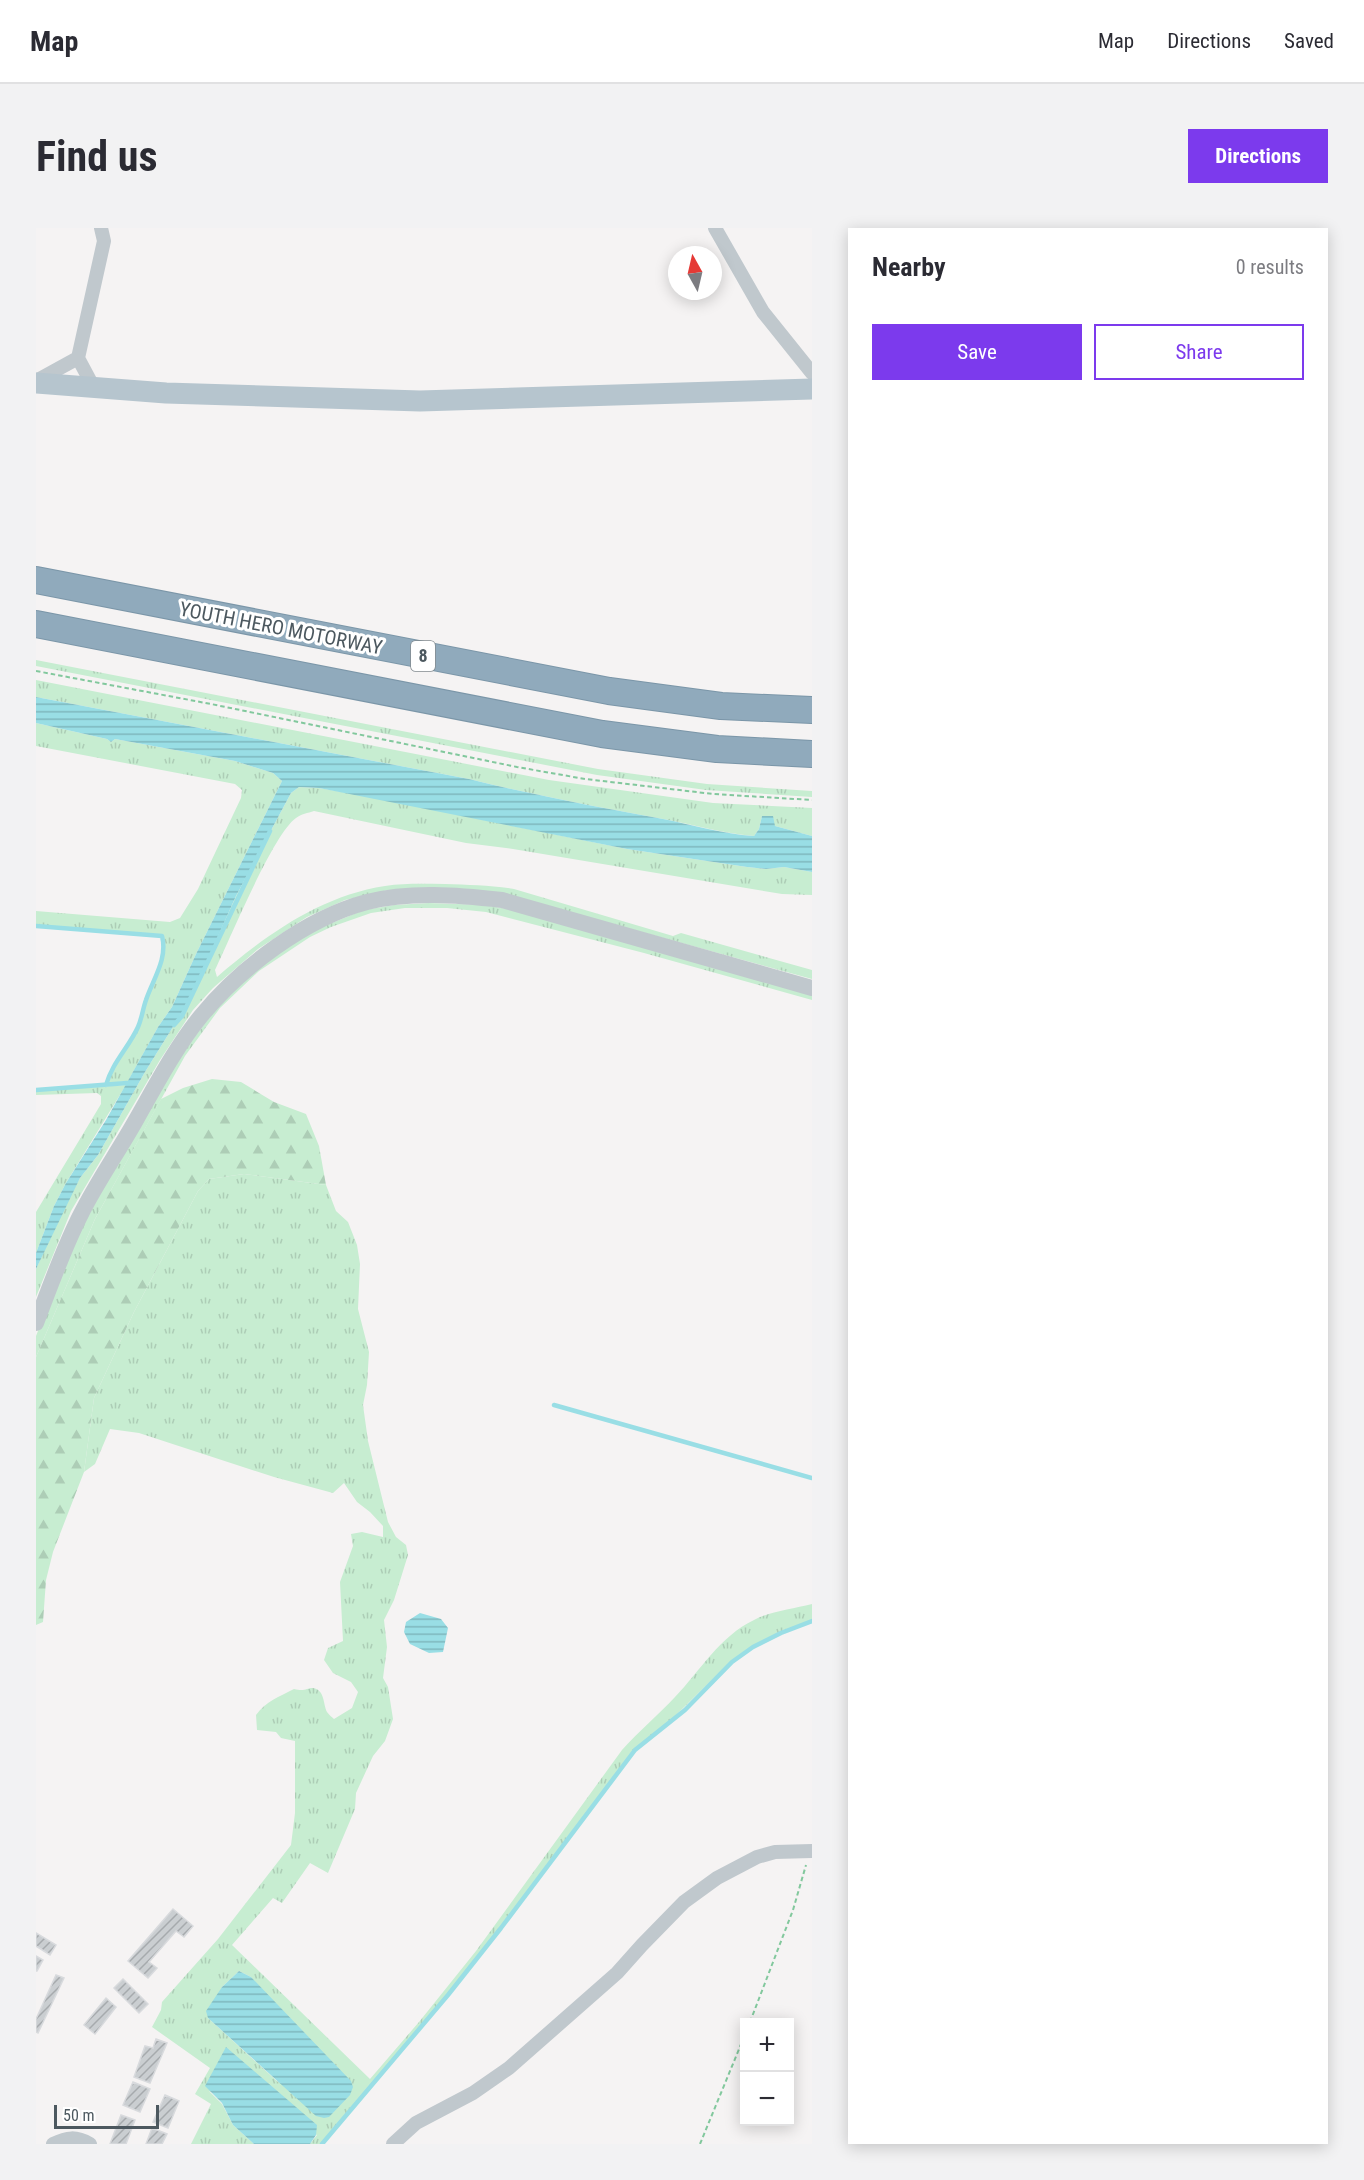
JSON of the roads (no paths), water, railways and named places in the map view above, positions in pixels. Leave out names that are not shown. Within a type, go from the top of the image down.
[{"type":"highway","name":"YOUTH HERO MOTORWAY","points":[[36,580],[609,691],[721,706],[812,710]]},
{"type":"highway","name":"8","points":[[36,624],[602,734],[717,749],[812,753]]},
{"type":"main road","points":[[36,382],[94,388],[410,401],[812,389]]},
{"type":"street","points":[[94,388],[78,358],[104,241],[101,228]]},
{"type":"street","points":[[715,228],[763,312],[812,373]]},
{"type":"street","points":[[36,382],[78,358]]},
{"type":"street","points":[[36,1323],[80,1215],[153,1089],[190,1031],[220,994],[264,956],[312,925],[339,913],[366,902],[394,897],[464,896],[502,900],[812,988]]},
{"type":"street","points":[[393,2144],[416,2123],[473,2093],[509,2068],[617,1973],[684,1902],[717,1878],[757,1857],[792,1850],[811,1851]]},
{"type":"street","points":[[53,2144],[69,2138],[79,2138],[90,2144]]},
{"type":"water","points":[[36,697],[469,779],[541,796],[731,833],[754,836],[759,829],[762,816],[773,816],[775,826],[812,836],[812,872],[784,867],[766,869],[747,867],[627,849],[319,788],[299,787],[291,793],[236,896],[189,1001],[98,1155],[80,1178],[36,1269],[36,1253],[54,1206],[158,1027],[172,1007],[282,781],[273,773],[235,761],[115,739],[111,742],[107,739],[36,723]]},
{"type":"water","points":[[420,1613],[441,1619],[448,1628],[443,1652],[429,1653],[410,1644],[404,1632],[406,1622]]},
{"type":"water","points":[[239,1971],[251,1977],[351,2081],[353,2087],[350,2095],[329,2117],[316,2116],[208,2018],[206,2011],[222,1987]]},
{"type":"water","points":[[226,2047],[317,2125],[316,2135],[310,2144],[254,2144],[233,2125],[222,2103],[205,2086]]},
{"type":"waterway","points":[[174,1025],[182,1016],[270,831]]},
{"type":"waterway","points":[[36,926],[162,936],[163,953],[159,969],[139,1024],[112,1069],[106,1085]]},
{"type":"waterway","points":[[36,1090],[127,1083]]},
{"type":"waterway","points":[[554,1405],[812,1478]]},
{"type":"waterway","points":[[322,2144],[448,1995],[635,1750],[685,1710],[732,1662],[753,1647],[812,1621]]}]
